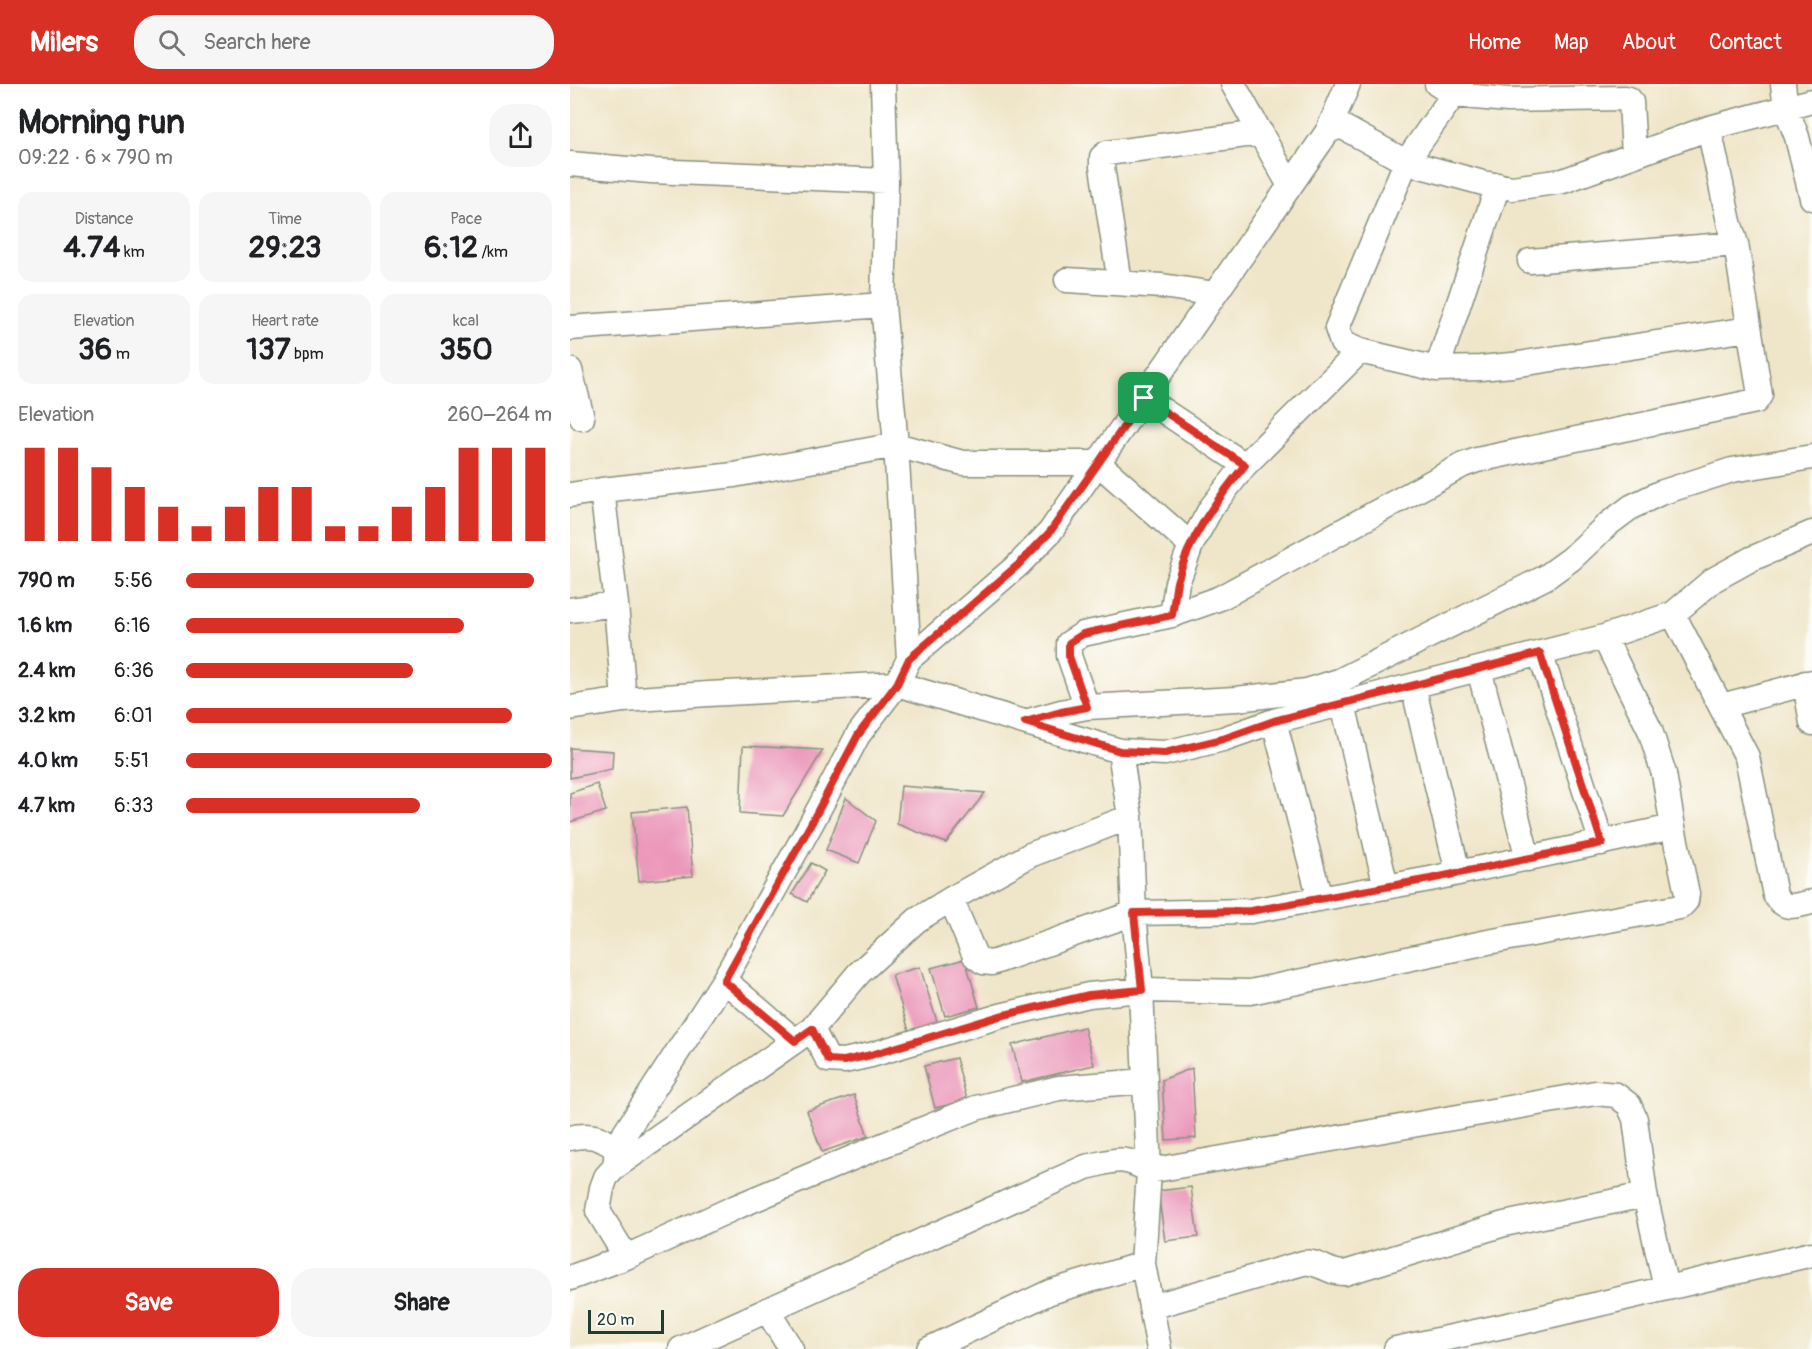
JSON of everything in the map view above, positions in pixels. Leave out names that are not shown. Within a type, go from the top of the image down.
[{"type":"street","points":[[884,84],[886,181],[883,305],[896,445],[909,659]]},
{"type":"street","points":[[1233,84],[1290,186]]},
{"type":"street","points":[[626,1257],[598,1211],[602,1188],[625,1132],[724,981],[858,735],[897,684],[909,659],[1018,565],[1050,532],[1328,131],[1348,84]]},
{"type":"street","points":[[1783,84],[1786,108],[1797,137],[1812,198]]},
{"type":"street","points":[[1634,155],[1629,99],[1577,92],[1508,100],[1451,88],[1406,162],[1337,328],[1342,343],[1360,351],[1437,369],[1480,368],[1749,329]]},
{"type":"street","points":[[1328,131],[1341,126],[1406,162],[1512,188],[1563,181],[1709,128],[1812,100]]},
{"type":"street","points":[[1087,707],[1069,656],[1069,643],[1083,634],[1172,615],[1220,598],[1354,523],[1463,465],[1477,460],[1756,401],[1760,395],[1736,244],[1729,222],[1709,128]]},
{"type":"street","points":[[1120,284],[1102,157],[1107,153],[1261,133]]},
{"type":"street","points":[[570,164],[651,171],[886,181]]},
{"type":"street","points":[[1437,369],[1497,185]]},
{"type":"street","points":[[1530,261],[1736,244]]},
{"type":"street","points":[[1067,280],[1162,286],[1215,294]]},
{"type":"street","points":[[570,328],[883,305]]},
{"type":"street","points":[[1172,615],[1177,583],[1191,545],[1211,508],[1245,465],[1360,351]]},
{"type":"street","points":[[570,370],[582,418]]},
{"type":"street","points":[[1144,398],[1245,465]]},
{"type":"street","points":[[570,495],[734,475],[896,445],[963,463],[1098,463],[1191,545]]},
{"type":"street","points":[[1025,722],[1087,707],[1236,699],[1307,691],[1340,681],[1546,577],[1571,559],[1607,525],[1631,507],[1660,493],[1732,470],[1812,457]]},
{"type":"street","points":[[602,490],[616,604],[624,700]]},
{"type":"street","points":[[570,708],[624,700],[897,684],[1120,751],[1165,753],[1223,739],[1274,721],[1604,637],[1673,614],[1713,580],[1751,559],[1812,533]]},
{"type":"street","points":[[570,610],[616,604]]},
{"type":"street","points":[[1673,614],[1747,757],[1775,895],[1780,903],[1787,907],[1812,902]]},
{"type":"street","points":[[724,981],[803,1035],[828,1060],[844,1061],[1011,1013],[1089,995],[1142,990],[1250,992],[1488,942],[1680,907],[1686,901],[1687,894],[1664,774],[1650,730],[1604,637]]},
{"type":"street","points":[[1540,653],[1602,843]]},
{"type":"street","points":[[1479,669],[1528,859]]},
{"type":"street","points":[[1721,706],[1809,682],[1812,723]]},
{"type":"street","points":[[1413,686],[1458,873]]},
{"type":"street","points":[[1343,704],[1386,887]]},
{"type":"street","points":[[1274,721],[1320,898]]},
{"type":"street","points":[[1120,751],[1130,817],[1134,913],[1142,990],[1149,1171],[1143,1264],[1159,1349]]},
{"type":"street","points":[[616,1158],[803,1035],[859,973],[917,921],[951,899],[1030,855],[1130,817]]},
{"type":"street","points":[[951,899],[975,956],[983,962],[992,963],[1134,913],[1251,911],[1458,873],[1673,827]]},
{"type":"street","points":[[570,1278],[626,1257],[871,1150],[976,1108],[1059,1088],[1145,1081]]},
{"type":"street","points":[[681,1349],[1086,1167],[1120,1160],[1135,1162],[1149,1171],[1595,1093],[1617,1095],[1629,1105],[1635,1119],[1645,1196],[1666,1288]]},
{"type":"street","points":[[570,1138],[594,1136],[605,1140],[616,1158]]},
{"type":"street","points":[[1151,1307],[1303,1263],[1313,1263],[1334,1272],[1345,1273],[1504,1224],[1645,1196]]},
{"type":"street","points":[[1396,1349],[1812,1254]]},
{"type":"street","points":[[929,1349],[1050,1292],[1143,1264]]},
{"type":"street","points":[[768,1310],[790,1349]]},
{"type":"building","points":[[743,746],[823,750],[783,816],[740,813]]},
{"type":"building","points":[[570,748],[613,751],[612,769],[570,778]]},
{"type":"building","points":[[597,784],[606,811],[570,822],[570,793]]},
{"type":"building","points":[[901,786],[985,793],[946,843],[897,824]]},
{"type":"building","points":[[846,798],[876,821],[859,863],[826,850]]},
{"type":"building","points":[[687,807],[693,876],[639,881],[632,812]]},
{"type":"building","points":[[811,863],[825,871],[807,902],[792,894]]},
{"type":"building","points":[[965,959],[979,1007],[945,1016],[931,968]]},
{"type":"building","points":[[920,967],[938,1025],[910,1034],[892,975]]},
{"type":"building","points":[[1084,1027],[1094,1065],[1022,1082],[1012,1045]]},
{"type":"building","points":[[956,1058],[967,1100],[935,1108],[924,1066]]},
{"type":"building","points":[[1192,1068],[1196,1138],[1166,1140],[1162,1080]]},
{"type":"building","points":[[854,1095],[868,1136],[822,1152],[807,1111]]},
{"type":"building","points":[[1191,1187],[1198,1237],[1165,1241],[1158,1191]]},
{"type":"route","points":[[1144,398],[1245,465],[1211,508],[1191,545],[1177,583],[1172,615],[1083,634],[1069,643],[1069,656],[1087,707],[1025,722],[1120,751],[1165,753],[1223,739],[1274,721],[1540,653],[1602,843],[1430,879],[1251,911],[1134,913],[1142,990],[1089,995],[1000,1016],[871,1055],[844,1061],[828,1060],[812,1029],[795,1041],[724,981],[858,735],[897,684],[909,659],[1018,565],[1050,532],[1144,398]]}]
